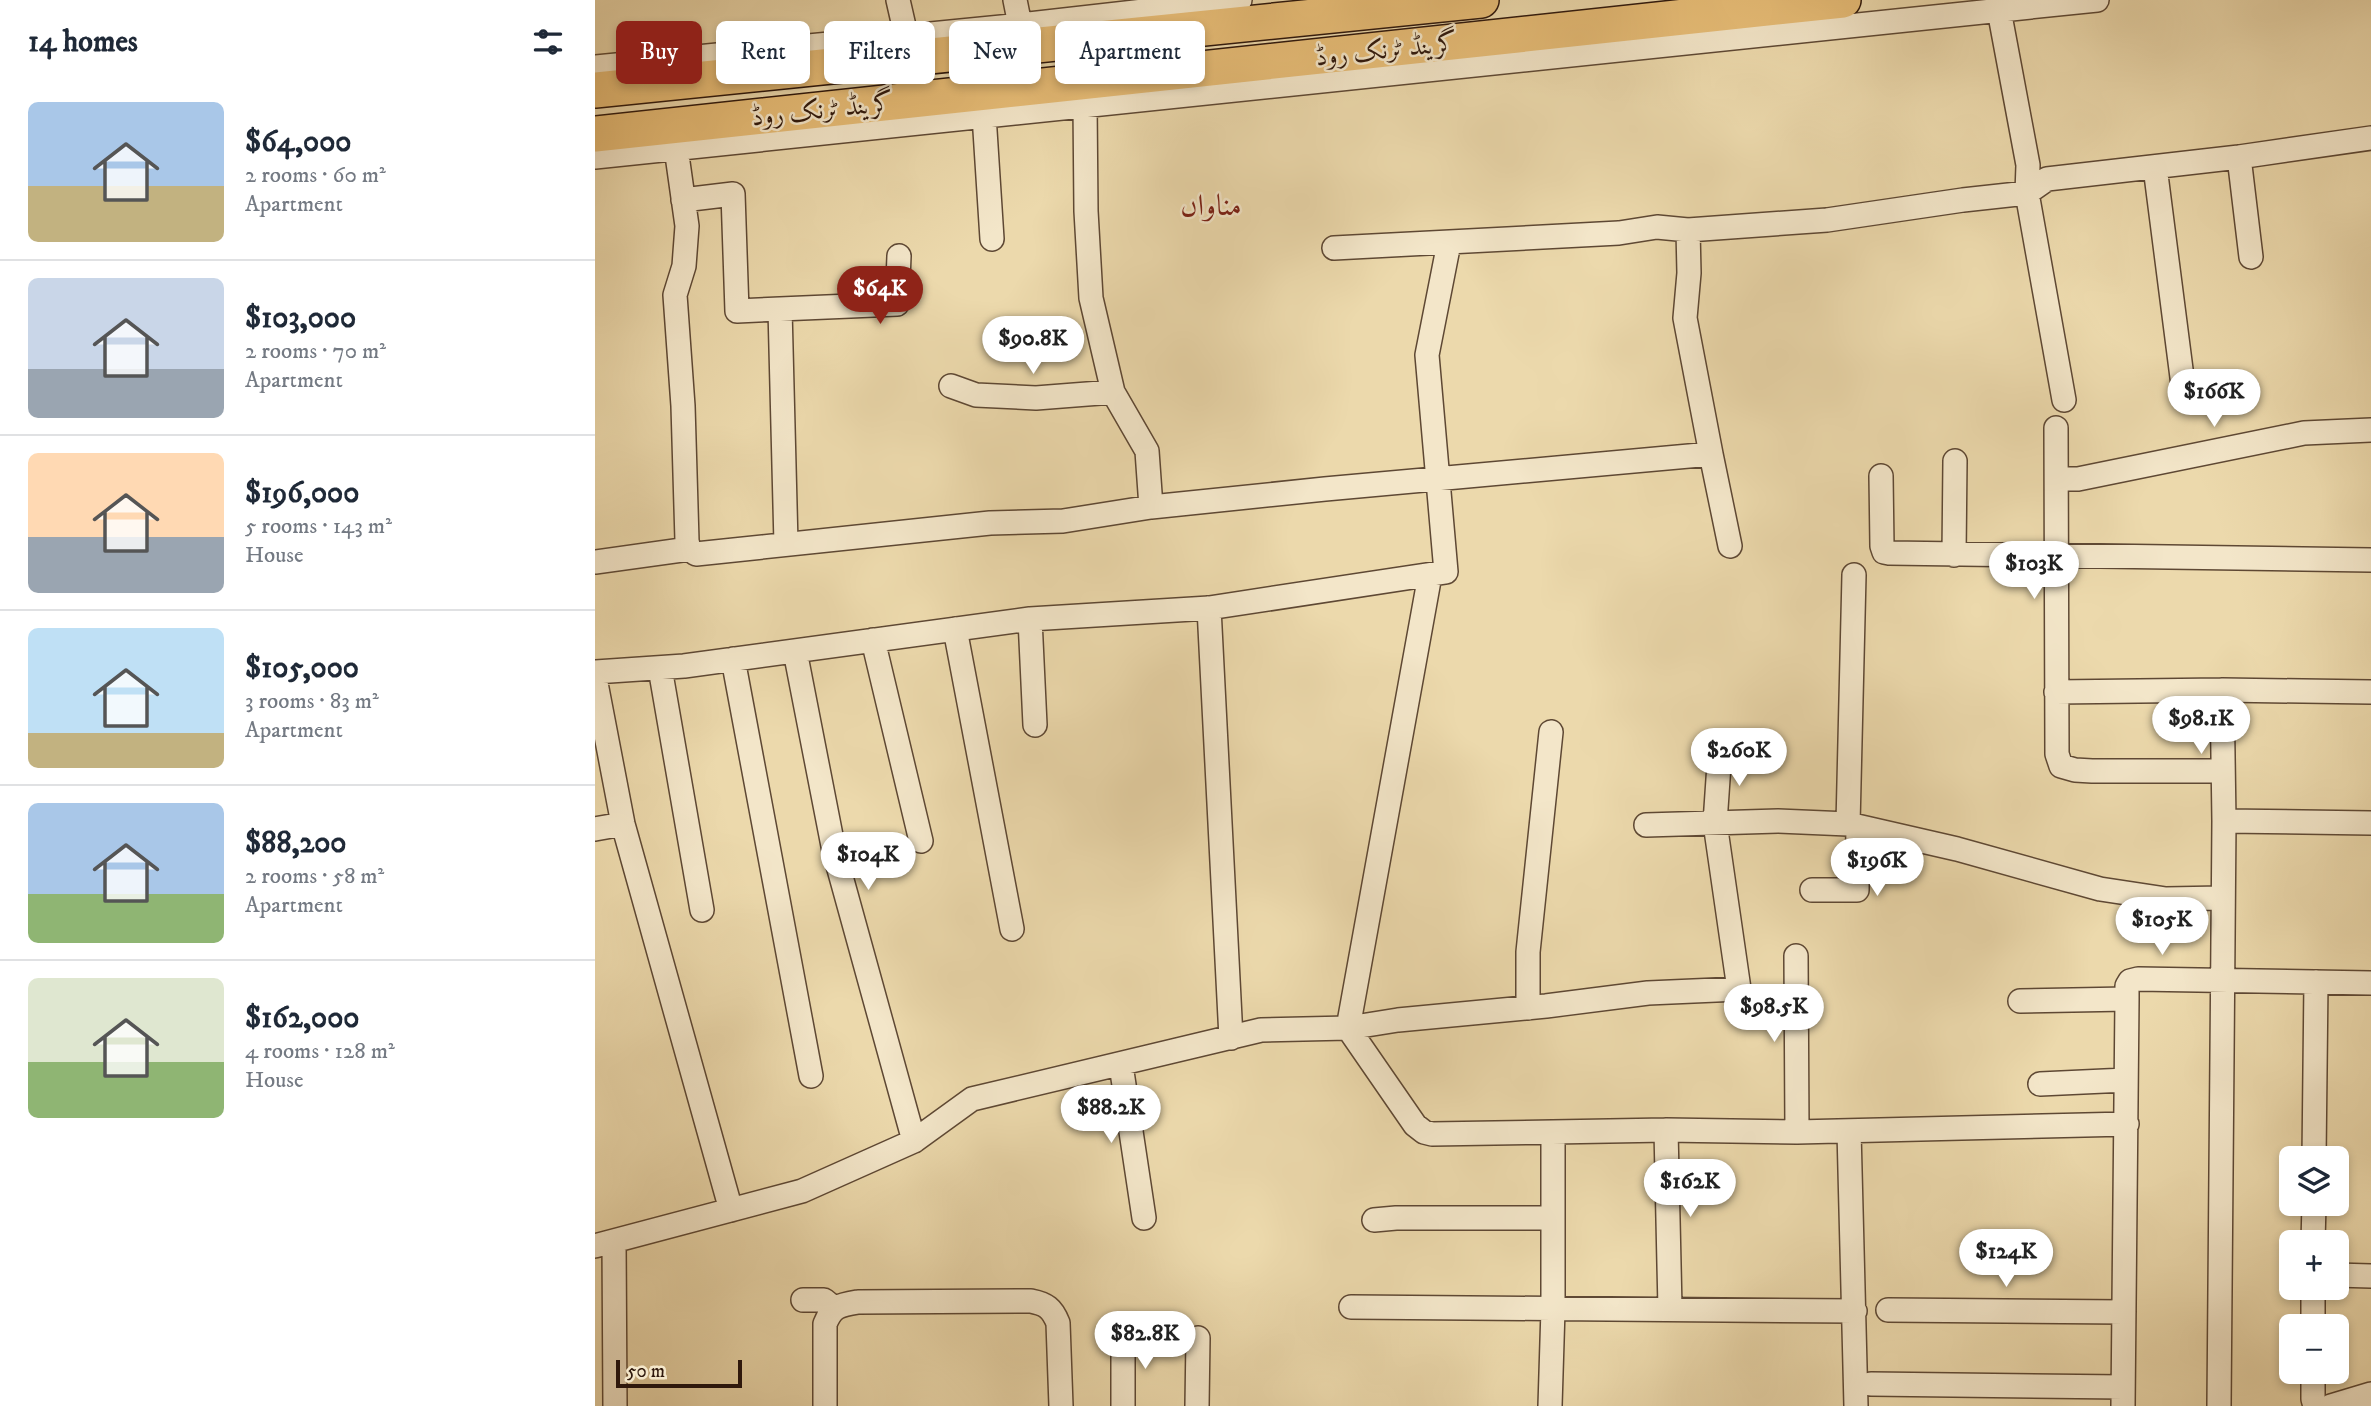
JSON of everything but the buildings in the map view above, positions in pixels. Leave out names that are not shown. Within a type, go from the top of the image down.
[{"type":"highway","name":"گرینڈ ٹرنک روڈ","points":[[595,90],[1481,0]]},
{"type":"highway","name":"گرینڈ ٹرنک روڈ","points":[[595,134],[1009,101],[1843,0]]},
{"type":"street","points":[[898,0],[903,21]]},
{"type":"street","points":[[1015,0],[1019,21]]},
{"type":"street","points":[[1041,23],[1240,0]]},
{"type":"street","points":[[1713,17],[1999,10],[2097,0]]},
{"type":"street","points":[[1999,10],[2028,165],[2027,193],[2064,400]]},
{"type":"street","points":[[595,67],[824,43]]},
{"type":"street","points":[[595,157],[984,115],[1009,101],[1085,104],[1146,86]]},
{"type":"street","points":[[1085,104],[1086,211],[1091,298],[1112,392],[1147,451],[1151,507]]},
{"type":"street","points":[[984,115],[992,239]]},
{"type":"street","points":[[1334,248],[1619,233],[1657,227],[1689,230],[1827,220],[2027,193],[2047,179],[2239,157],[2371,138]]},
{"type":"street","points":[[676,149],[687,226],[684,266],[675,295],[675,318],[683,406],[689,549]]},
{"type":"street","points":[[2239,157],[2251,257]]},
{"type":"street","points":[[2155,167],[2183,385]]},
{"type":"street","points":[[683,200],[733,194],[737,311],[897,304],[899,256]]},
{"type":"street","points":[[1689,230],[1685,318],[1730,546]]},
{"type":"street","points":[[731,1210],[623,824],[595,675],[1030,619],[1209,608],[1446,572],[1427,355],[1449,243]]},
{"type":"street","points":[[780,309],[786,544]]},
{"type":"street","points":[[951,386],[976,395],[1036,398],[1112,392]]},
{"type":"street","points":[[2056,428],[2056,692],[2057,754],[2061,766],[2075,771],[2223,771]]},
{"type":"street","points":[[2058,479],[2078,479],[2304,433],[2371,430]]},
{"type":"street","points":[[595,562],[689,549],[696,554],[991,523],[1063,521],[1151,507],[1711,454]]},
{"type":"street","points":[[1954,555],[1955,461]]},
{"type":"street","points":[[1881,476],[1884,552],[2056,557],[2371,560]]},
{"type":"street","points":[[1430,575],[1348,1028],[1415,1125],[1432,1134],[1666,1130],[1797,1132],[2127,1124]]},
{"type":"street","points":[[1812,890],[1857,890],[1853,825],[1854,575]]},
{"type":"street","points":[[1209,608],[1231,1038]]},
{"type":"street","points":[[1030,619],[1035,725]]},
{"type":"street","points":[[955,629],[1012,929]]},
{"type":"street","points":[[873,640],[921,841]]},
{"type":"street","points":[[795,650],[834,851],[914,1140]]},
{"type":"street","points":[[733,659],[811,1076]]},
{"type":"street","points":[[660,668],[702,910]]},
{"type":"street","points":[[2219,1406],[2224,821],[2222,690]]},
{"type":"street","points":[[2056,692],[2371,692]]},
{"type":"street","points":[[1528,1008],[1528,953],[1551,732]]},
{"type":"street","points":[[615,1406],[604,1243],[802,1191],[914,1140],[972,1099],[1261,1030],[1348,1028],[1398,1020],[1648,993],[1739,989],[1715,823],[1720,750]]},
{"type":"street","points":[[1646,825],[1778,821],[1853,825],[1957,849],[2100,889],[2166,899],[2222,898]]},
{"type":"street","points":[[2224,821],[2371,823]]},
{"type":"street","points":[[595,829],[623,824]]},
{"type":"street","points":[[1796,956],[1797,1132]]},
{"type":"street","points":[[1871,1384],[2123,1396],[2127,986],[2130,981],[2371,983]]},
{"type":"street","points":[[2314,1146],[2316,982]]},
{"type":"street","points":[[2020,1001],[2127,999]]},
{"type":"street","points":[[1121,1065],[1144,1218]]},
{"type":"street","points":[[2040,1084],[2126,1080]]},
{"type":"street","points":[[1666,1130],[1670,1309]]},
{"type":"street","points":[[1849,1130],[1856,1406]]},
{"type":"street","points":[[1550,1406],[1553,1133]]},
{"type":"street","points":[[1374,1220],[1553,1218]]},
{"type":"street","points":[[2349,1275],[2371,1276]]},
{"type":"street","points":[[803,1300],[824,1300],[835,1309]]},
{"type":"street","points":[[825,1406],[825,1324],[829,1312],[842,1304],[1031,1301],[1044,1304],[1053,1310],[1058,1322],[1061,1406]]},
{"type":"street","points":[[1351,1307],[1855,1311]]},
{"type":"street","points":[[1888,1310],[2124,1312]]},
{"type":"street","points":[[1123,1337],[1123,1406]]},
{"type":"street","points":[[1197,1406],[1198,1338]]},
{"type":"street","points":[[2313,1384],[2312,1399],[2315,1406]]},
{"type":"street","points":[[2331,1406],[2371,1394]]},
{"type":"district","name":"مناواں","points":[[1211,205]]}]
